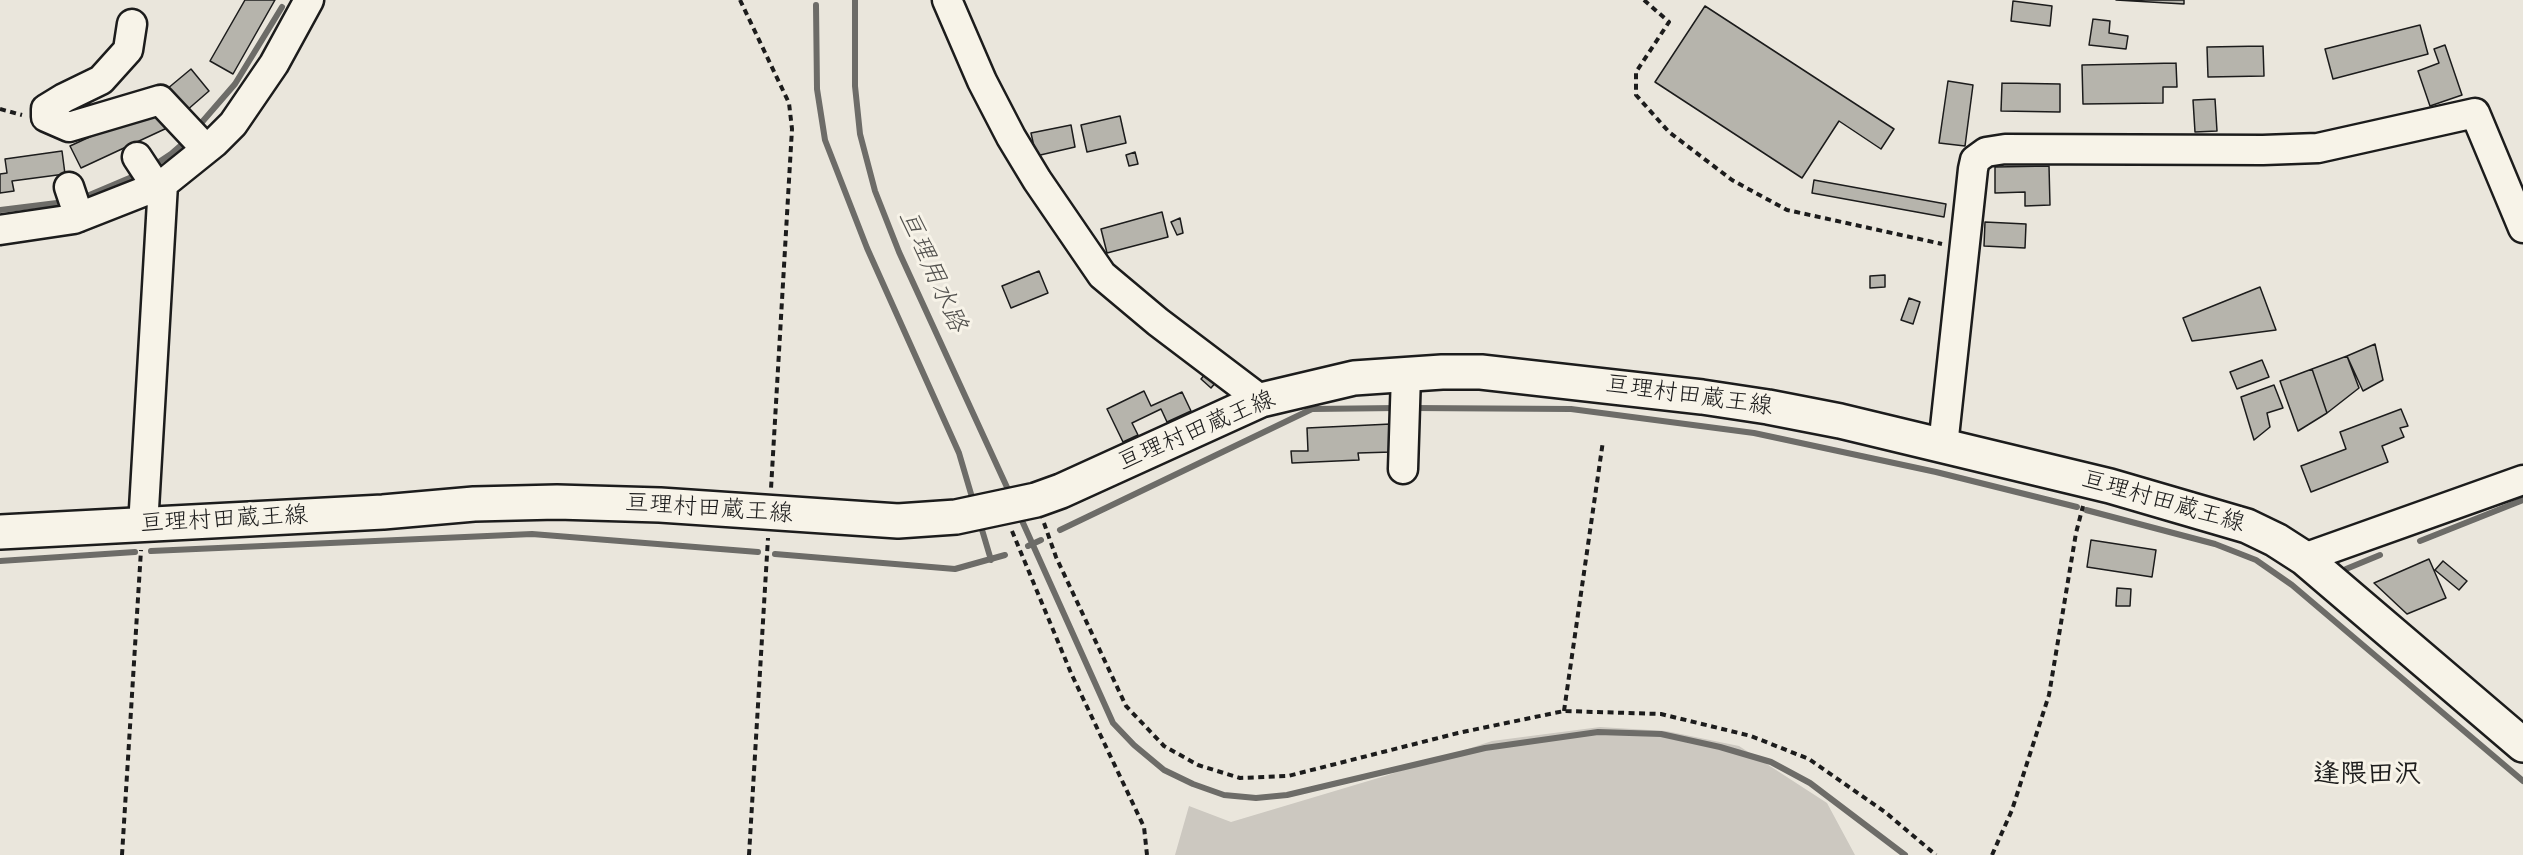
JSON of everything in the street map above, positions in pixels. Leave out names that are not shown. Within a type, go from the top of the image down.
[{"type":"main road","name":"亘理村田蔵王線","points":[[0,532],[143,526],[383,512],[474,504],[557,501],[898,521],[956,517],[1036,500],[1261,400],[1354,378],[1481,372],[1702,398],[1768,407],[1829,419],[2090,481],[2247,526],[2276,540],[2304,558],[2523,745]]},
{"type":"street","points":[[947,0],[982,81],[1011,137],[1037,180],[1102,275],[1158,322],[1261,400]]},
{"type":"street","points":[[0,230],[79,217],[160,185],[206,150],[233,124],[253,97],[302,2]]},
{"type":"street","points":[[132,24],[128,50],[100,80],[46,109],[46,117],[69,127],[160,100],[206,150]]},
{"type":"street","points":[[1943,446],[1972,169],[1975,160],[1986,152],[2005,149],[2263,150],[2318,148],[2475,113],[2523,228]]},
{"type":"street","points":[[137,157],[160,185],[143,526]]},
{"type":"street","points":[[69,188],[79,217]]},
{"type":"street","points":[[1403,470],[1406,374]]},
{"type":"street","points":[[2304,558],[2523,480]]},
{"type":"path","points":[[740,0],[789,103],[792,129],[748,855]]},
{"type":"path","points":[[1644,0],[1669,22],[1636,72],[1636,95],[1678,139],[1732,180],[1787,210],[1964,249]]},
{"type":"path","points":[[1564,711],[1603,441]]},
{"type":"path","points":[[1992,855],[2012,810],[2049,695],[2076,533],[2090,481]]},
{"type":"path","points":[[1036,500],[1056,557],[1126,706],[1164,746],[1198,765],[1240,778],[1288,776],[1458,734],[1564,711],[1661,714],[1761,740],[1809,759],[1885,812],[1936,855]]},
{"type":"path","points":[[1003,508],[1071,673],[1144,827],[1147,855]]},
{"type":"path","points":[[122,855],[143,526]]},
{"type":"shaded area","points":[[1600,727],[1666,731],[1739,746],[1827,803],[1855,855],[1175,855],[1189,806],[1231,822],[1492,741]]},
{"type":"building","points":[[245,0],[275,0],[233,74],[210,61]]},
{"type":"building","points":[[2116,0],[2184,0],[2184,4]]},
{"type":"building","points":[[2013,1],[2052,6],[2050,26],[2011,21]]},
{"type":"building","points":[[1705,6],[1894,129],[1881,149],[1839,121],[1802,178],[1655,82]]},
{"type":"building","points":[[2093,19],[2110,21],[2109,33],[2128,36],[2126,49],[2089,45]]},
{"type":"building","points":[[2420,25],[2428,54],[2333,79],[2325,49]]},
{"type":"building","points":[[2445,45],[2462,95],[2430,106],[2418,71],[2439,63],[2434,49]]},
{"type":"building","points":[[2263,46],[2264,76],[2208,77],[2207,47]]},
{"type":"building","points":[[2176,63],[2177,87],[2163,87],[2163,103],[2083,104],[2082,65]]},
{"type":"building","points":[[191,69],[209,91],[186,111],[167,89]]},
{"type":"building","points":[[1948,81],[1973,85],[1965,146],[1939,143]]},
{"type":"building","points":[[2002,83],[2060,84],[2060,112],[2001,111]]},
{"type":"building","points":[[2215,99],[2217,131],[2195,132],[2193,100]]},
{"type":"building","points":[[157,106],[167,128],[81,168],[70,146]]},
{"type":"building","points":[[1120,116],[1126,143],[1087,152],[1081,125]]},
{"type":"building","points":[[1071,125],[1075,147],[1036,156],[1031,133]]},
{"type":"building","points":[[62,151],[65,174],[12,181],[14,191],[0,193],[0,174],[7,173],[5,159]]},
{"type":"building","points":[[1135,152],[1138,164],[1129,166],[1126,155]]},
{"type":"building","points":[[2049,166],[2050,205],[2025,206],[2025,192],[1995,193],[1995,167]]},
{"type":"building","points":[[1814,180],[1946,204],[1944,217],[1812,193]]},
{"type":"building","points":[[1162,212],[1168,237],[1107,253],[1101,229]]},
{"type":"building","points":[[1180,218],[1183,233],[1177,235],[1171,222]]},
{"type":"building","points":[[1985,222],[2026,224],[2025,248],[1984,246]]},
{"type":"building","points":[[1039,271],[1048,293],[1011,308],[1002,286]]},
{"type":"building","points":[[1885,275],[1885,287],[1870,288],[1870,276]]},
{"type":"building","points":[[2260,287],[2276,330],[2192,341],[2183,318]]},
{"type":"building","points":[[1909,298],[1920,302],[1913,324],[1901,320]]},
{"type":"building","points":[[2375,344],[2383,380],[2363,391],[2347,356]]},
{"type":"building","points":[[2347,356],[2359,388],[2327,413],[2312,369]]},
{"type":"building","points":[[2262,360],[2269,377],[2237,389],[2230,372]]},
{"type":"building","points":[[2312,369],[2327,413],[2298,431],[2280,381]]},
{"type":"building","points":[[1206,373],[1217,381],[1211,388],[1201,379]]},
{"type":"building","points":[[2274,385],[2283,408],[2267,413],[2270,427],[2254,440],[2241,397]]},
{"type":"building","points":[[1144,391],[1151,406],[1182,392],[1191,411],[1167,422],[1161,409],[1132,423],[1138,435],[1123,442],[1107,409]]},
{"type":"building","points":[[2401,409],[2408,426],[2400,428],[2404,437],[2382,446],[2388,462],[2311,492],[2301,466],[2346,449],[2340,432]]},
{"type":"building","points":[[1391,424],[1392,452],[1358,453],[1359,460],[1292,463],[1291,451],[1308,451],[1307,428]]},
{"type":"building","points":[[2091,540],[2156,550],[2152,577],[2087,567]]},
{"type":"building","points":[[2429,559],[2446,598],[2407,614],[2374,583]]},
{"type":"building","points":[[2443,561],[2467,581],[2459,590],[2435,570]]},
{"type":"building","points":[[2117,588],[2131,589],[2130,606],[2116,606]]},
{"type":"waterway","name":"亘理用水路","points":[[855,0],[855,86],[860,134],[875,191],[899,252],[1011,496]]},
{"type":"waterway","points":[[816,5],[817,89],[825,140],[867,248],[959,453],[974,504]]},
{"type":"waterway","name":"亘理用水路","points":[[196,129],[235,84],[282,7]]},
{"type":"waterway","name":"亘理用水路","points":[[153,166],[186,141]]},
{"type":"waterway","name":"亘理用水路","points":[[80,199],[139,174]]},
{"type":"waterway","name":"亘理用水路","points":[[0,210],[65,202]]},
{"type":"waterway","points":[[1060,530],[1312,409],[1397,408]]},
{"type":"waterway","points":[[1413,408],[1571,409],[1754,433],[1936,472],[2077,507]]},
{"type":"waterway","points":[[2420,541],[2523,500]]},
{"type":"waterway","points":[[2086,510],[2215,544],[2256,560],[2292,585],[2523,781]]},
{"type":"waterway","points":[[1019,514],[1113,723],[1134,745],[1164,770],[1193,784],[1224,795],[1256,798],[1287,795],[1485,748],[1598,732],[1661,734],[1720,747],[1771,762],[1810,783],[1905,855]]},
{"type":"waterway","points":[[980,523],[991,560]]},
{"type":"waterway","points":[[151,551],[532,534],[758,552]]},
{"type":"waterway","name":"亘理用水路","points":[[1028,546],[1041,540]]},
{"type":"waterway","points":[[0,561],[135,552]]},
{"type":"waterway","points":[[775,554],[955,569],[1005,555]]},
{"type":"waterway","points":[[2346,569],[2380,555]]},
{"type":"district","name":"逢隈田沢","points":[[2367,776]]}]
